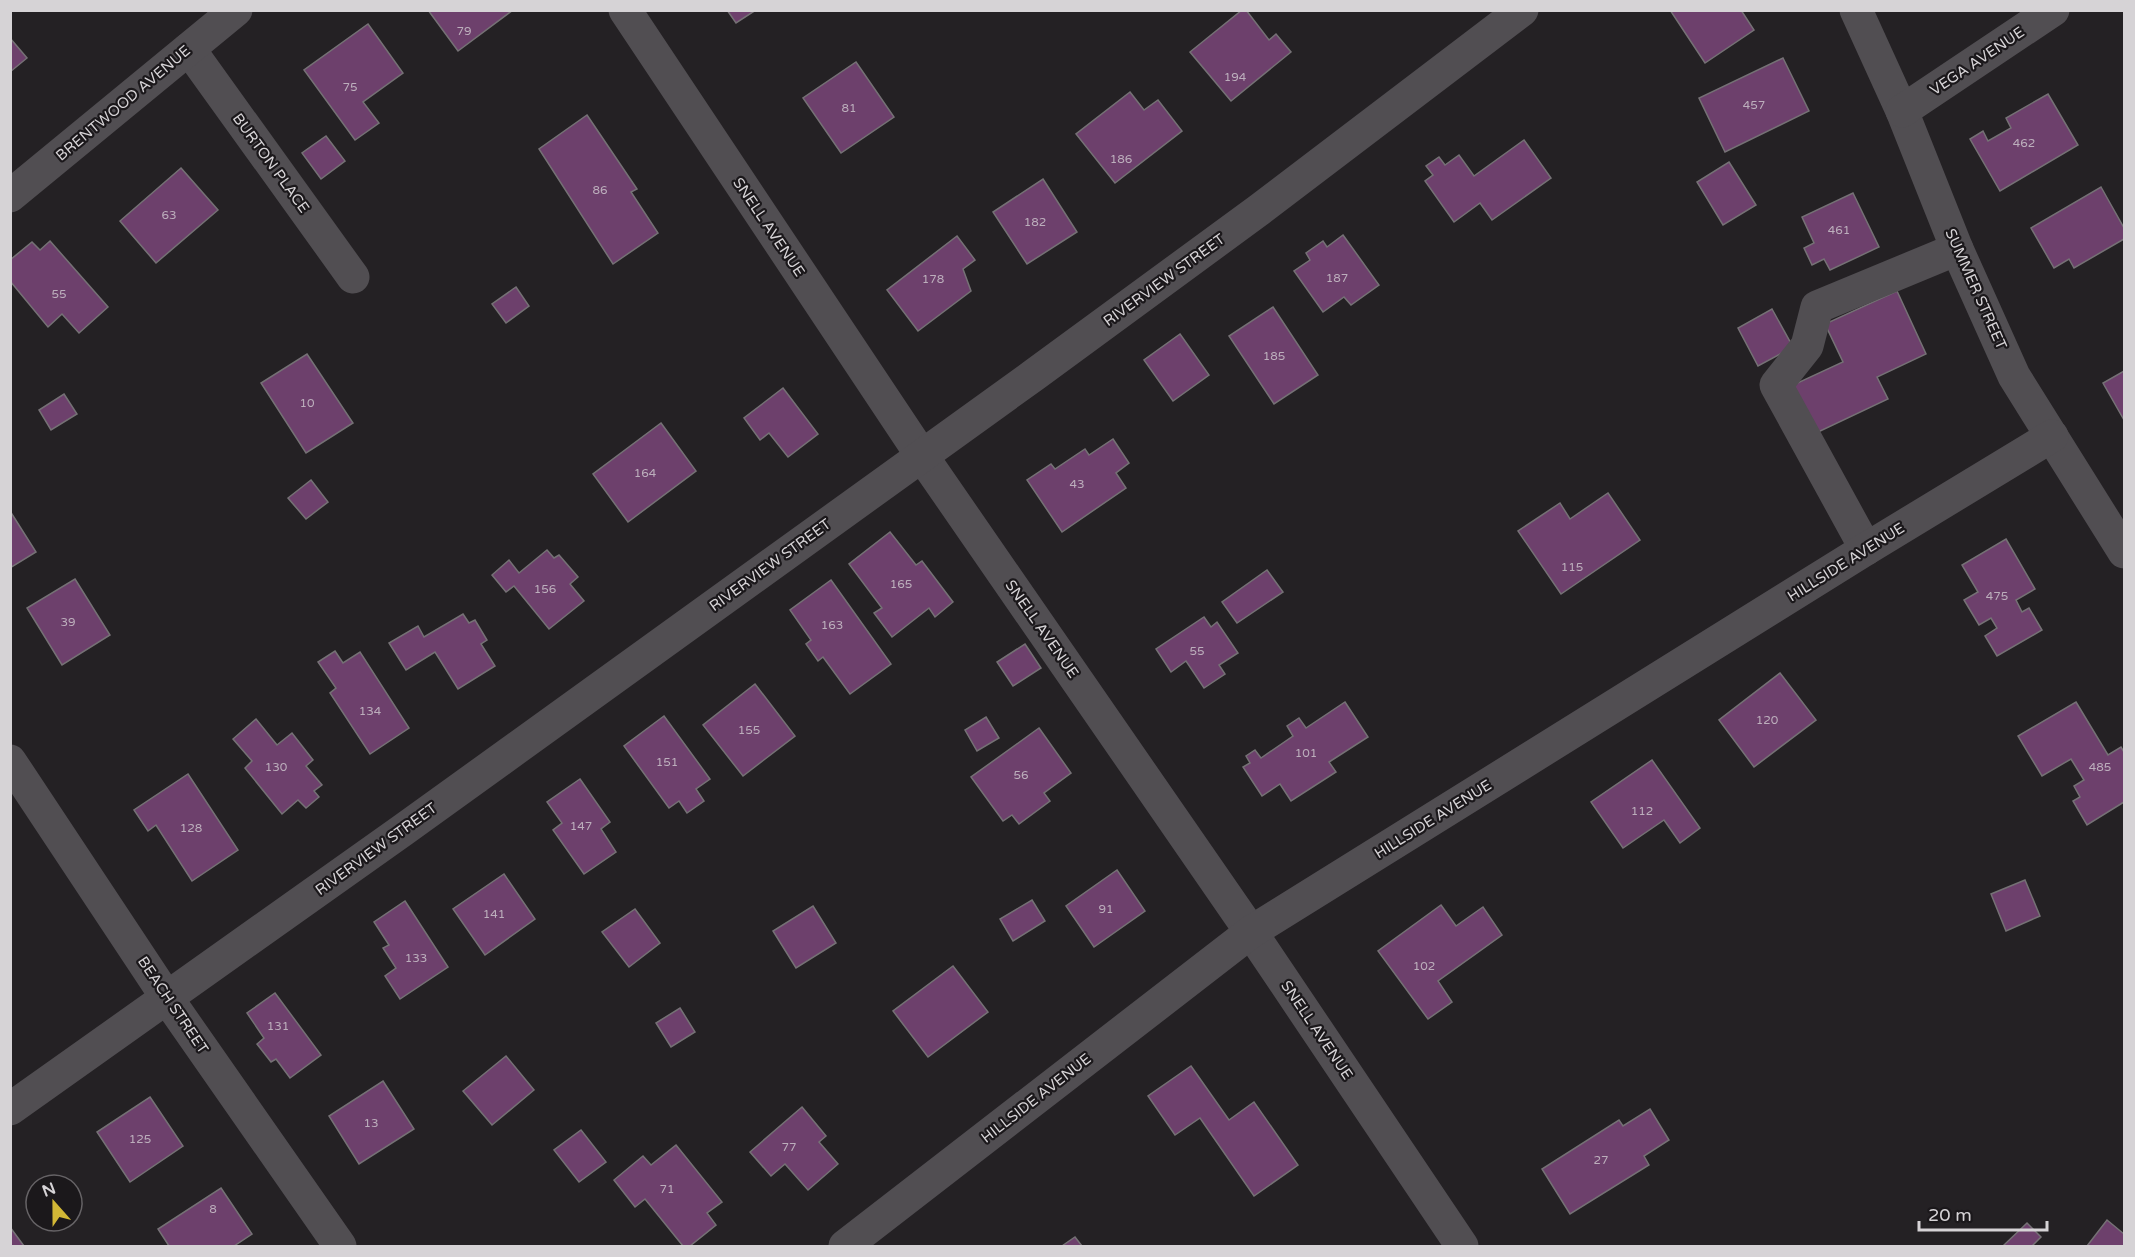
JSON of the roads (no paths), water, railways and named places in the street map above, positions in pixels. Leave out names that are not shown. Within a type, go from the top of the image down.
[{"type":"street","name":"BRENTWOOD AVENUE","points":[[10,196],[236,10]]},
{"type":"street","name":"SNELL AVENUE","points":[[625,10],[922,456],[1251,932],[1462,1246]]},
{"type":"street","name":"RIVERVIEW STREET","points":[[10,1108],[167,998],[922,456],[1259,210],[1521,10]]},
{"type":"street","name":"SUMMER STREET","points":[[1856,10],[1902,111],[1957,249],[2014,376],[2124,552]]},
{"type":"street","name":"VEGA AVENUE","points":[[1902,111],[2053,10]]},
{"type":"street","name":"BURTON PLACE","points":[[189,49],[352,277]]},
{"type":"street","points":[[1866,549],[1776,385],[1807,346],[1817,307],[1957,249]]},
{"type":"street","name":"HILLSIDE AVENUE","points":[[845,1246],[1251,932],[1866,549],[2052,436]]},
{"type":"street","name":"BEACH STREET","points":[[10,761],[167,998],[340,1246]]}]
